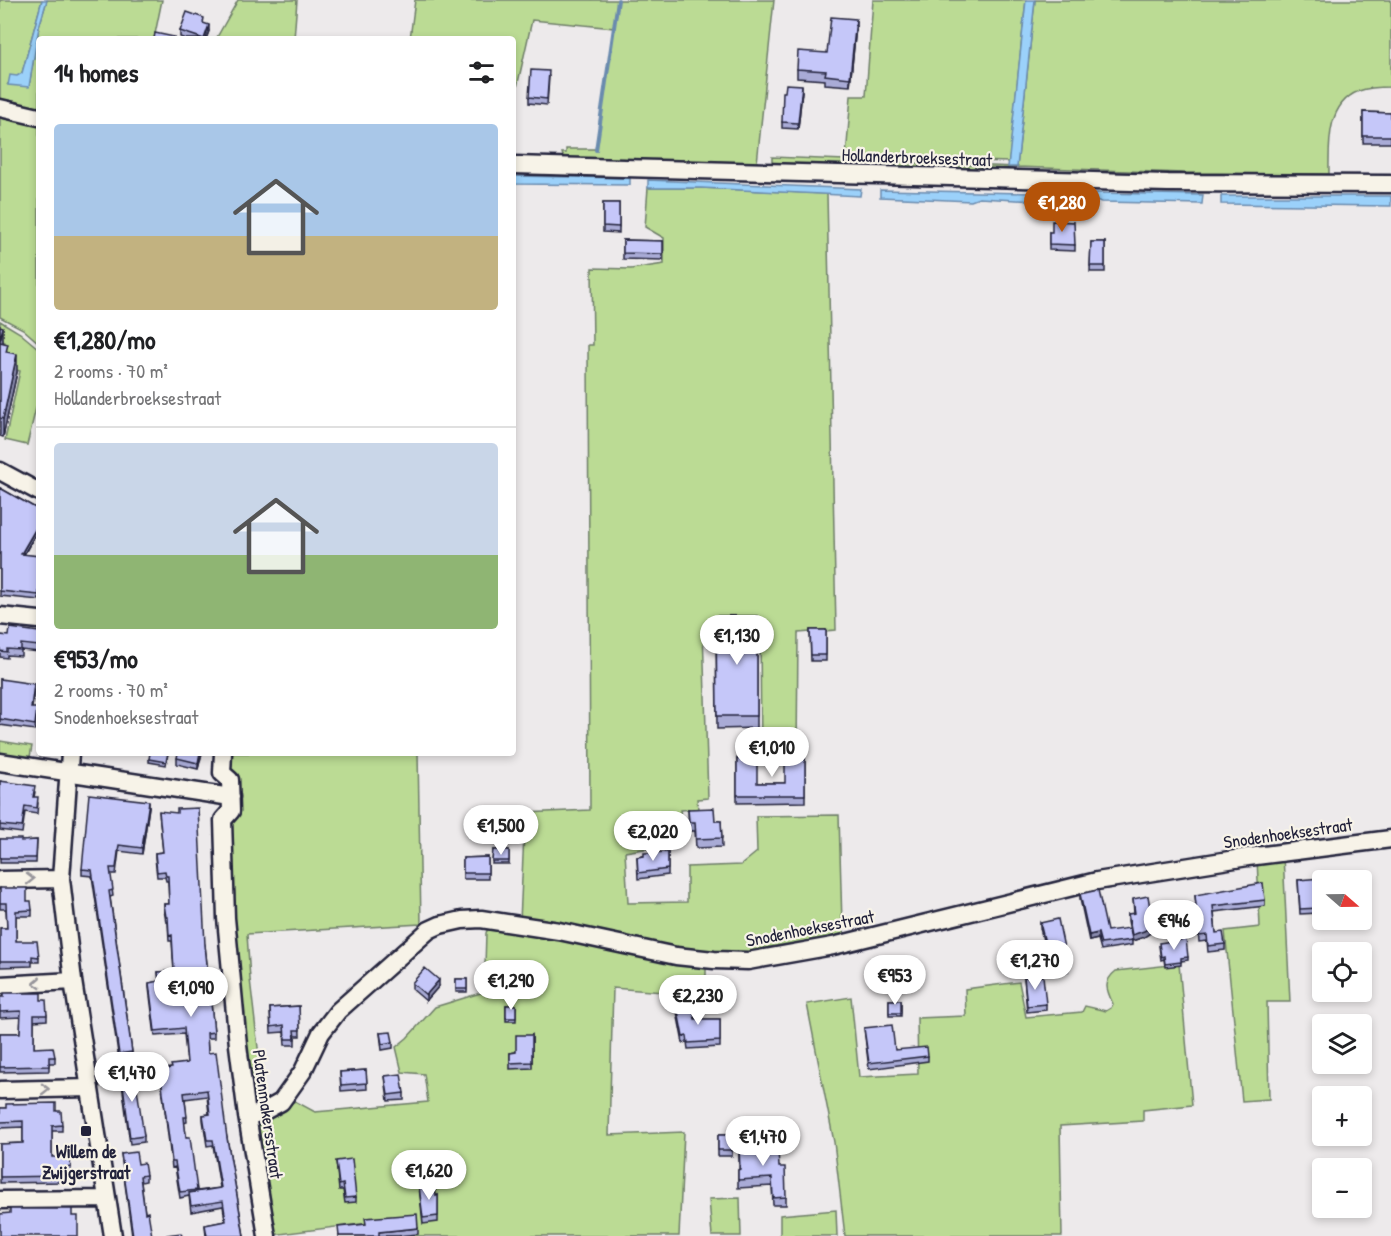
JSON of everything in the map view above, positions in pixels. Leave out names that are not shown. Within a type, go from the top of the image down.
[{"type":"street","points":[[0,108],[36,116]]},
{"type":"street","name":"Hollanderbroeksestraat","points":[[516,165],[1168,183],[1391,184]]},
{"type":"street","points":[[0,471],[36,490]]},
{"type":"street","points":[[0,616],[36,620]]},
{"type":"street","points":[[70,756],[61,879],[73,981],[113,1236]]},
{"type":"street","points":[[0,762],[231,798],[230,780],[222,773],[223,756]]},
{"type":"street","name":"Platenmakersstraat","points":[[231,798],[231,811],[223,820],[226,918],[247,1116],[267,1236]]},
{"type":"street","name":"Snodenhoeksestraat","points":[[247,1116],[261,1113],[281,1102],[303,1071],[321,1033],[338,1011],[429,930],[440,925],[481,919],[559,931],[676,956],[748,961],[833,946],[1097,881],[1248,857],[1391,839]]},
{"type":"street","points":[[0,880],[61,879]]},
{"type":"street","points":[[0,984],[73,981]]},
{"type":"street","points":[[0,1090],[90,1088]]},
{"type":"street","points":[[0,1200],[106,1199]]},
{"type":"green space","points":[[0,0],[42,0],[22,73],[8,84],[29,86],[36,45],[36,111],[0,104]]},
{"type":"green space","points":[[47,0],[162,0],[155,36],[37,36]]},
{"type":"green space","points":[[238,0],[297,0],[294,36],[218,36]]},
{"type":"green space","points":[[415,0],[774,0],[757,163],[756,165],[564,159],[562,153],[566,153],[566,149],[596,149],[614,28],[532,20],[516,92],[516,36],[410,36]]},
{"type":"green space","points":[[873,0],[1026,0],[1009,162],[846,157],[851,96],[866,96]]},
{"type":"green space","points":[[1035,0],[1391,0],[1391,87],[1359,91],[1348,97],[1340,106],[1335,116],[1330,139],[1329,174],[1183,173],[1017,167]]},
{"type":"green space","points":[[0,114],[36,121],[36,340],[23,329],[0,317]]},
{"type":"green space","points":[[772,157],[1017,167],[990,170],[775,166],[772,163]]},
{"type":"green space","points":[[648,188],[827,194],[836,630],[798,633],[797,755],[761,755],[760,627],[703,629],[708,798],[697,799],[698,809],[680,810],[682,823],[659,827],[656,847],[625,852],[628,903],[687,902],[687,867],[741,865],[757,852],[756,816],[839,815],[842,925],[844,933],[848,934],[778,952],[722,956],[703,950],[674,951],[520,921],[525,813],[590,810],[588,345],[593,345],[592,268],[631,269],[664,264],[664,238],[645,227]]},
{"type":"green space","points":[[0,321],[36,346],[36,408],[27,445],[5,440],[20,371],[8,368],[1,358],[5,342],[0,341]]},
{"type":"green space","points":[[0,741],[32,746],[30,757],[0,753]]},
{"type":"green space","points":[[231,756],[418,756],[421,924],[247,934],[265,1108],[258,1110],[252,1105],[234,943],[229,820]]},
{"type":"green space","points":[[1283,855],[1290,1002],[1267,1002],[1269,1099],[1242,1101],[1225,931],[1260,927],[1257,858]]},
{"type":"green space","points":[[489,926],[706,963],[706,990],[688,994],[613,988],[609,1135],[684,1132],[679,1236],[376,1236],[375,1222],[272,1235],[256,1124],[295,1101],[315,1112],[428,1102],[424,1074],[402,1072],[396,1047],[435,1007],[497,988],[498,970],[488,970],[485,966],[486,933]]},
{"type":"green space","points":[[1179,964],[1192,1105],[1143,1110],[1143,1121],[1060,1126],[1062,1236],[845,1236],[834,1142],[807,1004],[851,997],[859,1077],[918,1074],[917,1018],[966,1016],[965,989],[1019,982],[1026,1017],[1082,1012],[1085,1006],[1106,1011],[1113,1004],[1107,983],[1116,971]]},
{"type":"green space","points":[[740,1198],[741,1236],[712,1236],[709,1199]]},
{"type":"green space","points":[[836,1210],[837,1236],[780,1236],[780,1215]]},
{"type":"water","points":[[42,0],[47,0],[36,36],[29,87],[8,85],[10,75],[17,76],[22,73]]},
{"type":"water","points":[[1026,0],[1035,0],[1017,167],[1008,167]]},
{"type":"water","points":[[516,176],[630,178],[630,185],[516,184]]},
{"type":"water","points":[[648,180],[861,189],[860,196],[701,188],[648,188]]},
{"type":"water","points":[[880,190],[1079,194],[1079,200],[1035,201],[979,198],[971,201],[880,197]]},
{"type":"water","points":[[1096,193],[1203,195],[1202,204],[1101,202],[1096,200]]},
{"type":"water","points":[[1221,196],[1391,196],[1391,206],[1221,204]]},
{"type":"building","points":[[187,12],[204,18],[203,23],[209,25],[205,36],[195,36],[180,31]]},
{"type":"building","points":[[831,17],[856,19],[850,78],[825,75],[826,71],[797,69],[798,51],[827,53]]},
{"type":"building","points":[[531,70],[549,71],[547,99],[529,97]]},
{"type":"building","points":[[786,84],[802,85],[798,123],[782,122],[783,92],[785,92]]},
{"type":"building","points":[[1363,112],[1391,113],[1391,136],[1363,136]]},
{"type":"building","points":[[603,203],[619,203],[619,227],[603,226]]},
{"type":"building","points":[[1052,221],[1074,222],[1075,245],[1049,244]]},
{"type":"building","points":[[623,240],[663,241],[663,254],[623,253]]},
{"type":"building","points":[[1091,242],[1105,242],[1105,266],[1090,266]]},
{"type":"building","points":[[0,342],[8,344],[6,352],[17,354],[3,419],[0,418]]},
{"type":"building","points":[[0,488],[36,508],[36,528],[21,554],[36,556],[36,595],[0,591]]},
{"type":"building","points":[[716,616],[757,616],[757,716],[717,716]]},
{"type":"building","points":[[10,628],[36,632],[36,646],[21,644],[21,650],[0,651],[0,635],[9,636]]},
{"type":"building","points":[[810,630],[826,630],[826,655],[811,655]]},
{"type":"building","points":[[0,679],[34,684],[31,708],[36,708],[35,725],[0,719]]},
{"type":"building","points":[[785,755],[805,755],[805,795],[737,795],[737,759],[757,759],[757,783],[785,783]]},
{"type":"building","points":[[150,756],[167,756],[166,762],[149,759]]},
{"type":"building","points":[[177,756],[199,756],[198,763],[177,758]]},
{"type":"building","points":[[0,781],[35,786],[33,797],[38,797],[37,808],[25,806],[22,827],[0,825]]},
{"type":"building","points":[[89,794],[149,801],[142,848],[119,845],[116,868],[110,868],[113,890],[109,891],[132,1052],[119,1054],[92,870],[82,869]]},
{"type":"building","points":[[198,808],[205,945],[214,1032],[207,1033],[208,1053],[216,1052],[227,1138],[244,1236],[207,1236],[205,1225],[226,1221],[223,1201],[191,1206],[189,1193],[221,1188],[213,1140],[207,1140],[203,1115],[210,1114],[207,1090],[184,1093],[187,1117],[184,1117],[186,1137],[190,1137],[197,1190],[180,1192],[175,1162],[172,1162],[160,1070],[172,1068],[171,1065],[187,1063],[184,1028],[155,1031],[149,983],[159,981],[158,972],[174,971],[172,935],[169,936],[168,917],[166,917],[164,904],[169,904],[168,876],[165,871],[157,872],[155,853],[163,852],[159,811],[177,813],[177,809]]},
{"type":"building","points":[[714,808],[715,821],[721,821],[722,838],[696,839],[695,822],[689,822],[688,809]]},
{"type":"building","points":[[0,839],[37,840],[36,858],[0,858]]},
{"type":"building","points":[[493,850],[509,850],[509,861],[492,861]]},
{"type":"building","points":[[668,852],[668,869],[638,873],[637,857],[644,856],[644,853]]},
{"type":"building","points":[[488,857],[488,873],[463,873],[463,858]]},
{"type":"building","points":[[1312,879],[1312,908],[1300,909],[1298,880]]},
{"type":"building","points":[[1263,883],[1265,900],[1213,906],[1216,933],[1223,932],[1225,944],[1208,946],[1207,935],[1199,936],[1195,895]]},
{"type":"building","points":[[0,888],[27,888],[27,901],[31,901],[32,910],[16,911],[16,941],[37,941],[39,957],[32,956],[32,961],[0,961],[0,928],[7,928],[6,903],[0,903]]},
{"type":"building","points":[[1098,890],[1107,931],[1130,928],[1132,940],[1101,944],[1098,933],[1089,935],[1080,894]]},
{"type":"building","points":[[1148,896],[1153,925],[1132,935],[1128,914],[1135,913],[1133,899]]},
{"type":"building","points":[[1058,919],[1068,967],[1054,970],[1040,923]]},
{"type":"building","points":[[1186,939],[1188,957],[1181,958],[1181,962],[1165,964],[1164,956],[1161,957],[1159,943]]},
{"type":"building","points":[[425,968],[439,980],[426,995],[412,983]]},
{"type":"building","points":[[1043,976],[1046,1004],[1027,1006],[1024,977]]},
{"type":"building","points":[[456,979],[467,979],[467,989],[456,989]]},
{"type":"building","points":[[4,993],[41,993],[41,1000],[46,1000],[47,1015],[34,1015],[34,1048],[53,1047],[55,1057],[49,1057],[49,1066],[0,1067],[0,1033],[20,1033],[21,1011],[0,1012],[0,997],[4,997]]},
{"type":"building","points":[[889,1000],[901,1000],[901,1013],[889,1013]]},
{"type":"building","points":[[692,1003],[695,1019],[720,1019],[720,1041],[688,1043],[687,1036],[683,1037],[677,1006]]},
{"type":"building","points":[[506,1005],[516,1005],[516,1018],[506,1018]]},
{"type":"building","points":[[299,1006],[300,1030],[294,1030],[295,1039],[285,1039],[284,1025],[271,1027],[270,1008]]},
{"type":"building","points":[[892,1025],[895,1050],[927,1047],[928,1056],[869,1063],[864,1028]]},
{"type":"building","points":[[391,1032],[393,1042],[382,1044],[380,1033]]},
{"type":"building","points":[[516,1035],[532,1035],[532,1062],[510,1063],[510,1053],[516,1052]]},
{"type":"building","points":[[134,1068],[144,1136],[130,1138],[121,1070]]},
{"type":"building","points":[[366,1070],[367,1083],[341,1085],[340,1072]]},
{"type":"building","points":[[401,1074],[404,1093],[388,1095],[385,1076]]},
{"type":"building","points":[[56,1103],[56,1111],[61,1111],[62,1125],[52,1126],[52,1157],[69,1157],[71,1167],[65,1168],[65,1176],[0,1177],[0,1144],[23,1143],[23,1121],[0,1122],[0,1108],[6,1108],[6,1104]]},
{"type":"building","points":[[718,1135],[733,1135],[732,1150],[718,1150]]},
{"type":"building","points":[[761,1144],[772,1144],[772,1149],[778,1149],[779,1167],[785,1167],[786,1197],[773,1198],[772,1178],[738,1180],[739,1148],[761,1147]]},
{"type":"building","points":[[136,1152],[138,1164],[144,1163],[146,1175],[140,1176],[145,1213],[148,1212],[152,1236],[133,1236],[121,1154]]},
{"type":"building","points":[[352,1159],[356,1197],[345,1198],[343,1184],[339,1185],[336,1161]]},
{"type":"building","points":[[435,1184],[436,1196],[438,1195],[438,1216],[423,1218],[419,1186]]},
{"type":"building","points":[[10,1209],[72,1209],[72,1216],[78,1216],[78,1236],[0,1236],[0,1214],[10,1213]]},
{"type":"building","points":[[417,1214],[418,1228],[379,1232],[379,1236],[339,1236],[338,1227],[366,1224],[365,1218]]},
{"type":"building","points":[[181,1233],[182,1236],[167,1236],[167,1235]]},
{"type":"waterway","points":[[596,150],[618,0]]},
{"type":"place","name":"Willem de Zwijgerstraat","points":[[86,1131]]}]
